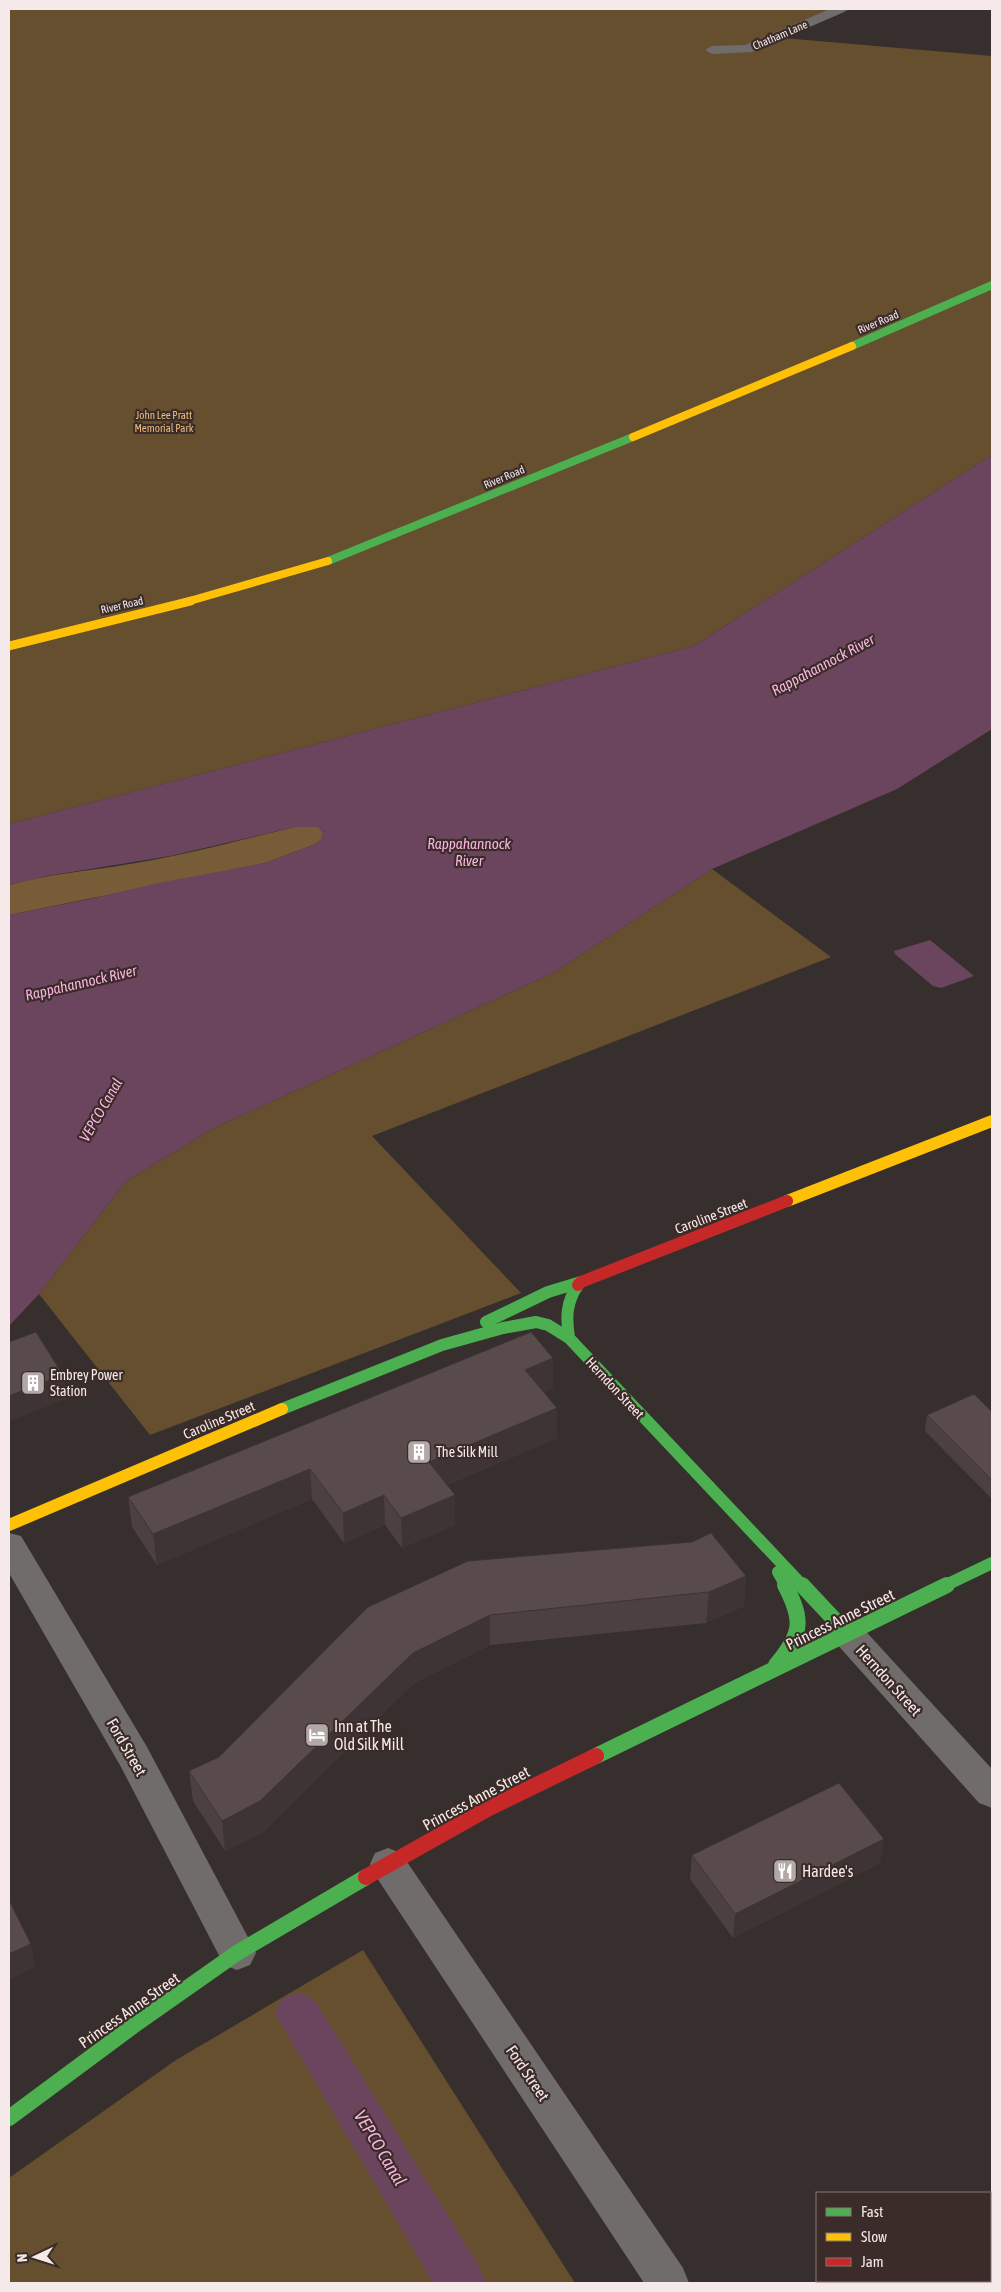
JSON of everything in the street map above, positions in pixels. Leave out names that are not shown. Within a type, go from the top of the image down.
[{"type":"street","name":"Chatham Lane","points":[[712,50],[747,49],[840,9]]},
{"type":"street","name":"River Road","points":[[9,646],[220,594],[333,559],[482,500],[836,353],[992,285]]},
{"type":"street","name":"Caroline Street","points":[[442,1345],[516,1306],[548,1292],[581,1282],[799,1199],[849,1177],[992,1121]]},
{"type":"street","points":[[569,1338],[566,1307],[570,1295],[581,1282]]},
{"type":"street","name":"Caroline Street","points":[[9,1525],[340,1385],[442,1345],[503,1328],[536,1322],[548,1325],[569,1338]]},
{"type":"street","name":"Herndon Street","points":[[569,1338],[847,1633],[992,1793]]},
{"type":"street","name":"Ford Street","points":[[9,1545],[134,1757],[237,1954]]},
{"type":"street","name":"Herndon Street","points":[[764,1546],[801,1624],[800,1634],[795,1643],[771,1670]]},
{"type":"street","name":"Princess Anne Street","points":[[9,2118],[125,2032],[237,1954],[388,1864],[488,1808],[992,1563]]},
{"type":"street","name":"Ford Street","points":[[388,1864],[668,2283]]},
{"type":"green space","name":"John Lee Pratt Memorial Park","points":[[9,9],[851,9],[783,38],[992,56],[992,455],[694,646],[9,824]]},
{"type":"green space","points":[[712,869],[831,957],[372,1136],[521,1293],[150,1435],[39,1294],[126,1181],[216,1127],[555,972]]},
{"type":"green space","points":[[363,1950],[575,2283],[9,2283],[9,2178],[176,2060]]},
{"type":"shaded area","points":[[295,827],[319,827],[323,833],[322,839],[313,845],[265,863],[9,915],[9,885],[54,875],[192,852]]},
{"type":"water","name":"Rappahannock River","points":[[992,455],[992,729],[897,789],[712,869],[555,972],[216,1127],[126,1181],[39,1294],[9,1326],[9,915],[158,883],[265,863],[313,845],[321,839],[323,833],[319,827],[295,827],[170,856],[47,876],[9,885],[9,824],[694,646]]},
{"type":"water","points":[[930,940],[974,976],[941,988],[933,986],[895,954],[894,951]]},
{"type":"building","points":[[36,1332],[63,1375],[9,1396],[9,1342]]},
{"type":"building","points":[[531,1332],[553,1358],[525,1370],[557,1408],[429,1462],[455,1495],[401,1518],[384,1495],[343,1513],[310,1469],[153,1534],[128,1497]]},
{"type":"building","points":[[974,1394],[992,1412],[992,1480],[927,1415]]},
{"type":"building","points":[[711,1533],[746,1576],[709,1592],[490,1615],[413,1653],[260,1801],[222,1821],[189,1771],[219,1757],[368,1607],[468,1561],[692,1542]]},
{"type":"building","name":"Hardee's","points":[[839,1783],[884,1839],[735,1914],[692,1855]]},
{"type":"building","points":[[9,1900],[31,1944],[9,1954]]},
{"type":"waterway","name":"VEPCO Canal","points":[[298,2013],[461,2283]]},
{"type":"traffic: fast","points":[[852,346],[992,285]]},
{"type":"traffic: fast","points":[[328,561],[633,437]]},
{"type":"traffic: fast","points":[[486,1322],[548,1292],[581,1282]]},
{"type":"traffic: fast","points":[[578,1285],[573,1291],[568,1304],[569,1338],[847,1633]]},
{"type":"traffic: fast","points":[[282,1409],[442,1345],[503,1328],[536,1322],[548,1325],[569,1338]]},
{"type":"traffic: fast","points":[[596,1756],[992,1563]]},
{"type":"traffic: fast","points":[[776,1665],[795,1640],[799,1629],[797,1610],[778,1572]]},
{"type":"traffic: fast","points":[[9,2118],[133,2026],[237,1953],[366,1877]]},
{"type":"traffic: slow","points":[[633,437],[852,346]]},
{"type":"traffic: slow","points":[[9,646],[220,594],[328,561]]},
{"type":"traffic: slow","points":[[787,1201],[992,1121]]},
{"type":"traffic: slow","points":[[9,1525],[282,1409]]},
{"type":"traffic: jam","points":[[578,1285],[581,1282],[787,1201]]},
{"type":"traffic: jam","points":[[366,1877],[489,1808],[596,1756]]},
{"type":"place","name":"Embrey Power Station","points":[[33,1383]]},
{"type":"place","name":"The Silk Mill","points":[[419,1452]]},
{"type":"place","name":"Inn at The Old Silk Mill","points":[[317,1735]]},
{"type":"place","name":"Hardee's","points":[[785,1871]]}]
